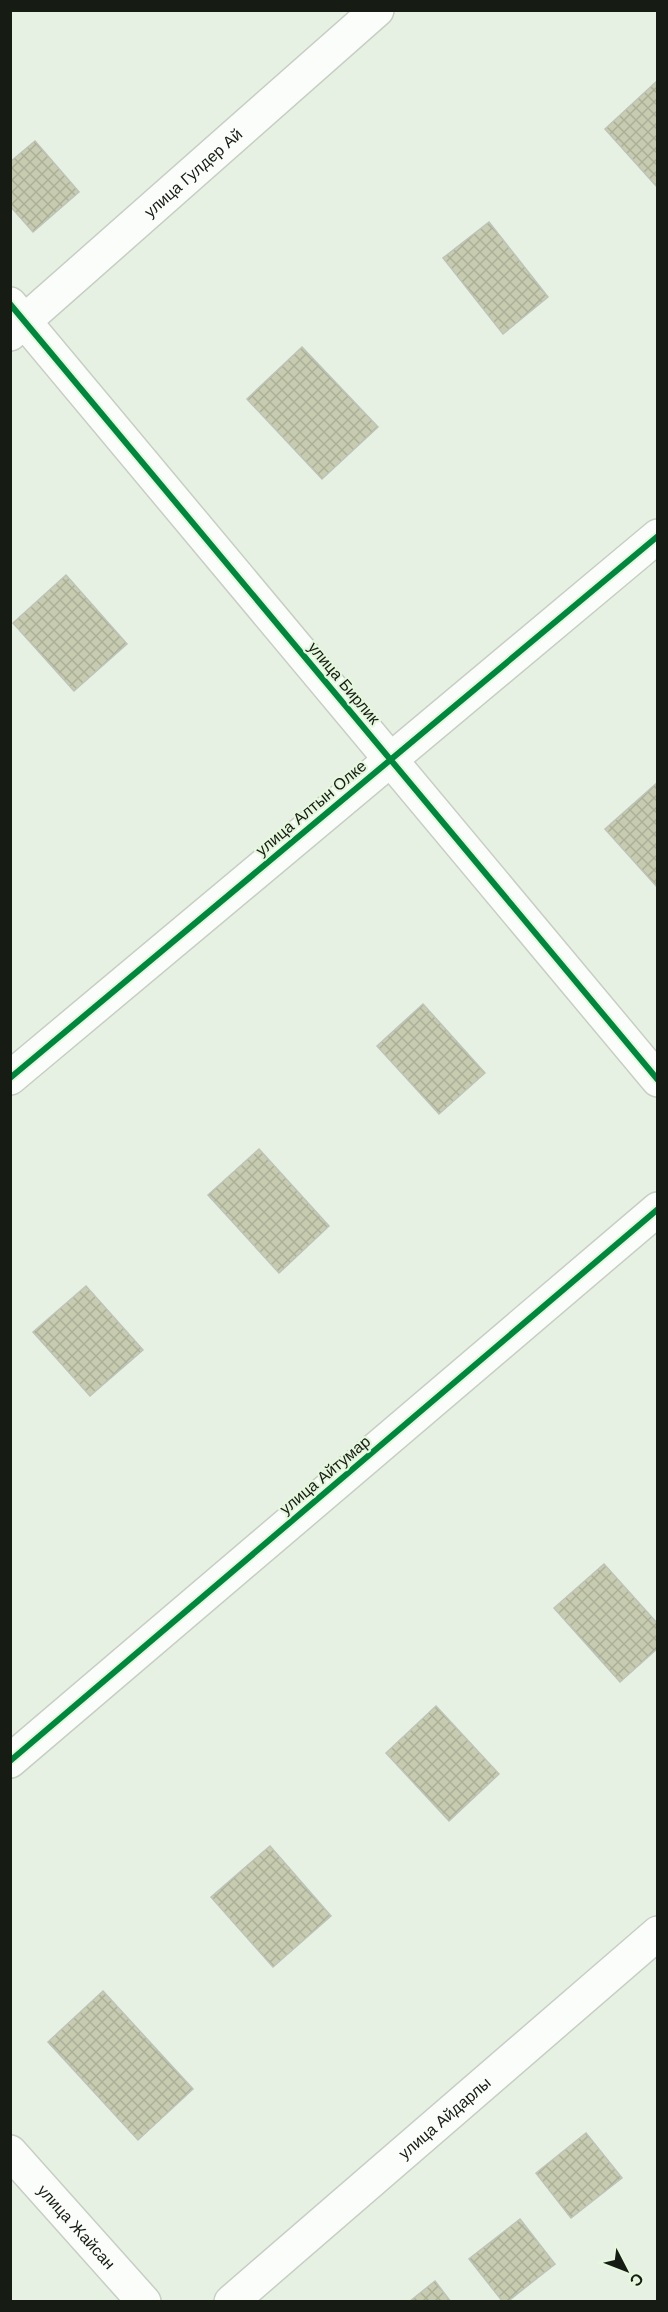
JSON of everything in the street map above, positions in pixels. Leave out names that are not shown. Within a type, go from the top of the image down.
[{"type":"street","name":"улица Гулдер Ай","points":[[15,320],[377,10]]},
{"type":"street","name":"улица Бирлик","points":[[15,320],[390,759],[657,1080]]},
{"type":"street","name":"улица Алтын Олке","points":[[10,1078],[657,536]]},
{"type":"street","name":"улица Айтумар","points":[[10,1761],[657,1209]]},
{"type":"street","name":"улица Айдарлы","points":[[231,2301],[657,1933]]},
{"type":"street","name":"улица Жайсан","points":[[10,2152],[144,2301]]},
{"type":"building","points":[[658,82],[658,188],[605,129]]},
{"type":"building","points":[[35,141],[79,192],[33,232],[10,206],[10,162]]},
{"type":"building","points":[[489,222],[548,297],[503,334],[443,258]]},
{"type":"building","points":[[302,347],[378,427],[322,479],[247,399]]},
{"type":"building","points":[[66,575],[127,644],[74,691],[13,623]]},
{"type":"building","points":[[658,782],[658,888],[605,829]]},
{"type":"building","points":[[423,1004],[485,1073],[439,1114],[377,1046]]},
{"type":"building","points":[[259,1149],[329,1226],[279,1273],[208,1195]]},
{"type":"building","points":[[86,1286],[143,1350],[90,1396],[33,1332]]},
{"type":"building","points":[[604,1564],[658,1624],[658,1648],[620,1682],[554,1608]]},
{"type":"building","points":[[436,1706],[499,1774],[449,1821],[386,1753]]},
{"type":"building","points":[[270,1846],[331,1916],[273,1967],[211,1897]]},
{"type":"building","points":[[103,1991],[193,2089],[138,2140],[48,2042]]},
{"type":"building","points":[[586,2133],[622,2178],[571,2218],[536,2173]]},
{"type":"building","points":[[520,2219],[555,2264],[507,2302],[503,2302],[469,2259]]},
{"type":"building","points":[[435,2281],[451,2302],[409,2302]]},
{"type":"cycle path","points":[[10,304],[658,1080]]},
{"type":"cycle path","points":[[10,1078],[658,536]]},
{"type":"cycle path","points":[[10,1761],[658,1209]]}]
